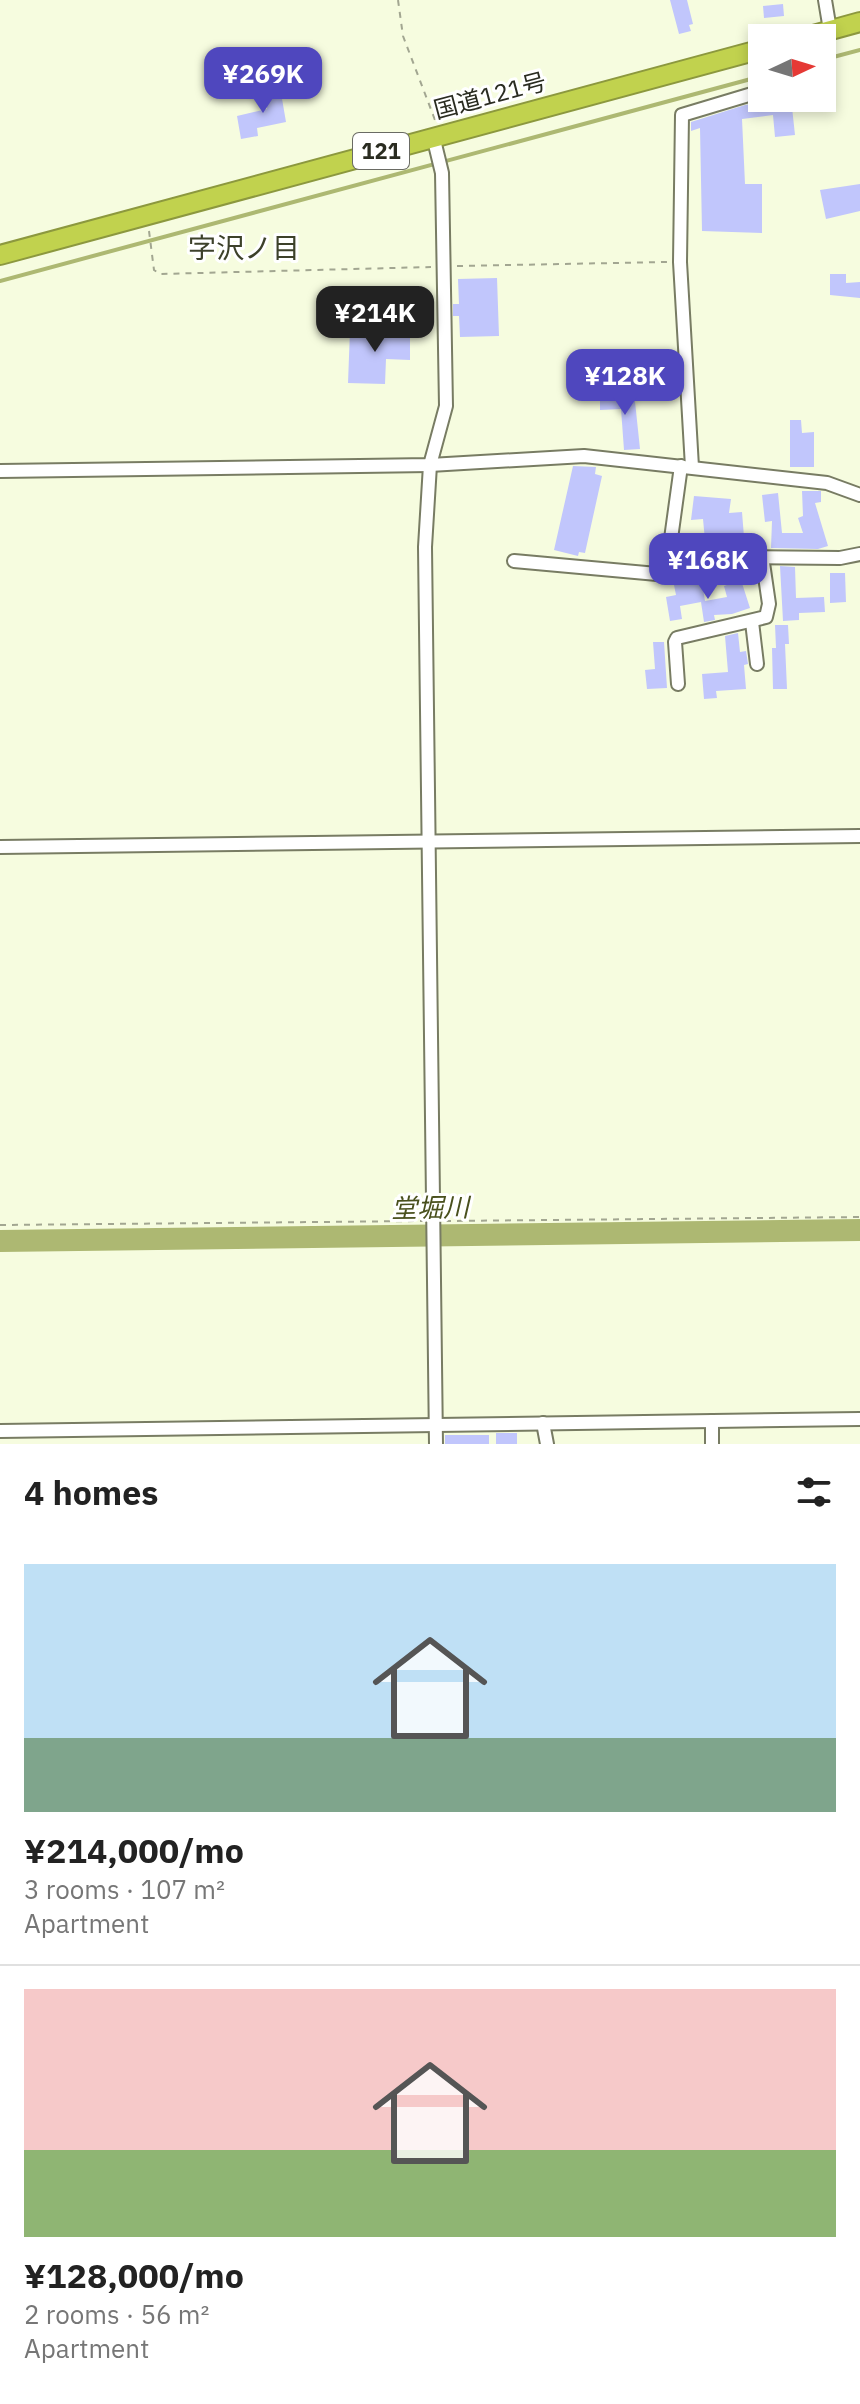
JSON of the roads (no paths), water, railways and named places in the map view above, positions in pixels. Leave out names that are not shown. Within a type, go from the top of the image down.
[{"type":"highway","points":[[836,28],[860,22]]},
{"type":"highway","name":"国道121号","points":[[0,255],[748,52]]},
{"type":"street","points":[[825,0],[829,24]]},
{"type":"street","points":[[666,575],[686,467],[680,262],[682,115],[748,95]]},
{"type":"street","points":[[436,136],[442,173],[446,406],[430,465],[425,547],[436,1444]]},
{"type":"street","points":[[0,471],[430,465],[584,456],[827,483],[860,495]]},
{"type":"street","points":[[514,561],[666,575],[697,574],[745,557],[821,558],[860,554]]},
{"type":"street","points":[[678,684],[677,638],[761,620],[769,613],[762,556]]},
{"type":"street","points":[[752,622],[757,664]]},
{"type":"street","points":[[0,847],[860,836]]},
{"type":"street","points":[[0,1431],[860,1419]]},
{"type":"street","points":[[712,1421],[712,1444]]},
{"type":"street","points":[[543,1423],[547,1444]]},
{"type":"waterway","points":[[836,56],[860,50]]},
{"type":"waterway","points":[[0,281],[748,80]]},
{"type":"waterway","name":"堂堀川","points":[[0,1241],[860,1230]]},
{"type":"district","name":"字沢ノ目","points":[[244,248]]}]
